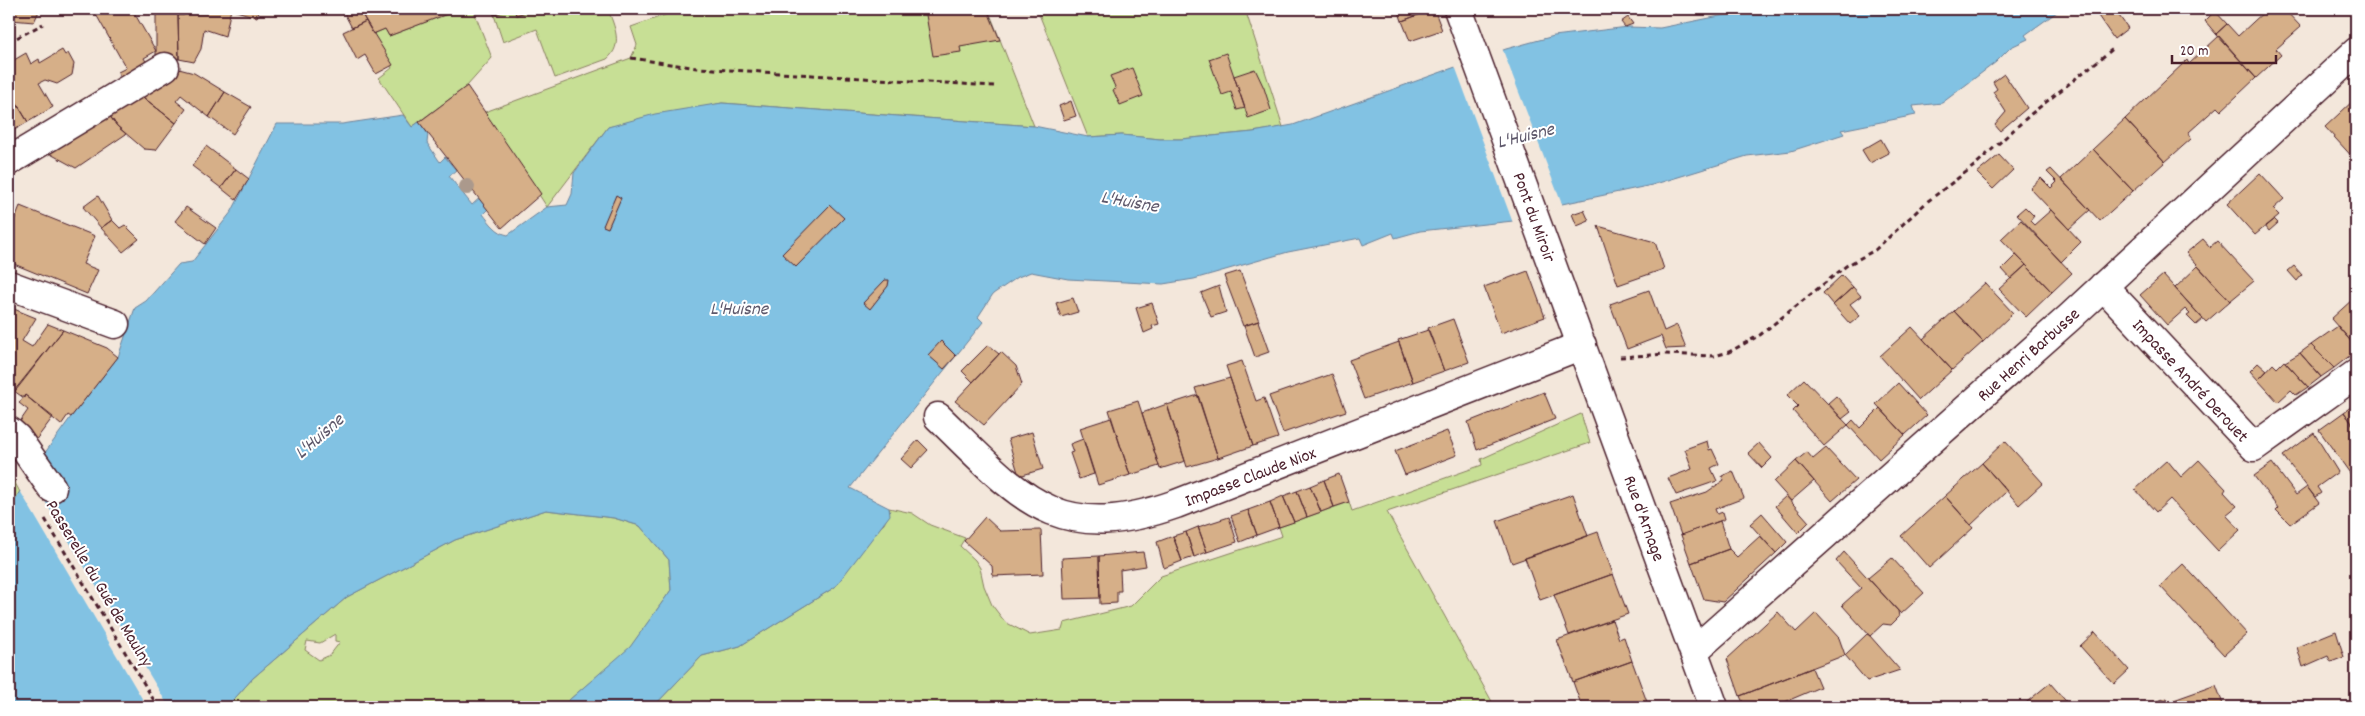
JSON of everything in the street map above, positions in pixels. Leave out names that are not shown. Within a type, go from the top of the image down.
[{"type":"street","name":"Pont du Miroir","points":[[1460,14],[1581,344]]},
{"type":"street","name":"Rue Henri Barbusse","points":[[1694,651],[2104,286],[2356,52]]},
{"type":"street","points":[[9,161],[165,67]]},
{"type":"street","points":[[9,285],[115,324]]},
{"type":"street","name":"Impasse André Derouet","points":[[2104,286],[2254,447],[2356,374]]},
{"type":"street","name":"Impasse Claude Niox","points":[[938,416],[1011,487],[1032,502],[1072,518],[1110,520],[1152,513],[1185,501],[1581,344]]},
{"type":"street","name":"Rue d'Arnage","points":[[1581,344],[1714,707]]},
{"type":"street","points":[[9,431],[17,438],[52,488]]},
{"type":"path","points":[[9,42],[43,24]]},
{"type":"path","points":[[1581,344],[1666,354],[1714,356],[1729,352],[1760,335],[1846,266],[1875,250],[1928,201],[1974,166],[2031,114],[2114,48]]},
{"type":"path","points":[[631,58],[696,68],[994,86]]},
{"type":"path","name":"Passerelle du Gué de Maulny","points":[[43,515],[158,707]]},
{"type":"green space","points":[[448,9],[473,9],[492,58],[467,86],[412,127],[379,78],[392,68],[373,34],[385,29],[389,36],[449,13]]},
{"type":"green space","points":[[514,9],[517,15],[535,9],[608,9],[616,35],[615,48],[607,59],[555,78],[537,29],[503,42],[494,15]]},
{"type":"green space","points":[[682,9],[988,9],[1034,126],[722,103],[608,127],[547,207],[485,112],[631,58],[637,45],[631,27]]},
{"type":"green space","points":[[1037,9],[1245,9],[1283,127],[1181,139],[1122,135],[1088,137]]},
{"type":"green space","points":[[1581,414],[1590,443],[1387,512],[1495,707],[653,707],[702,656],[740,646],[835,587],[874,533],[884,524],[890,511],[889,508],[912,513],[930,525],[965,538],[960,546],[975,560],[980,568],[984,586],[992,605],[1005,622],[1030,635],[1062,630],[1064,623],[1131,606],[1161,576],[1282,536],[1279,527],[1349,502],[1352,511],[1482,465],[1481,459]]},
{"type":"green space","points":[[9,472],[20,492],[12,506],[9,501]]},
{"type":"green space","points":[[546,510],[614,518],[640,526],[669,560],[671,590],[630,648],[563,707],[227,707],[253,678],[347,597],[455,540]],"holes":[[[335,634],[335,641],[340,642],[330,655],[319,660],[305,650],[307,641],[320,643]]]},
{"type":"water","name":"L'Huisne","points":[[1755,9],[2061,9],[2025,35],[2028,39],[2011,47],[1996,62],[1942,103],[1913,106],[1916,115],[1841,130],[1844,134],[1791,151],[1747,156],[1652,185],[1562,204],[1513,221],[1420,231],[1395,238],[1393,233],[1363,245],[1360,238],[1288,252],[1194,279],[1163,284],[1068,279],[1031,272],[1018,277],[993,294],[978,317],[983,322],[850,488],[889,508],[890,515],[835,587],[740,646],[702,656],[653,707],[563,707],[630,647],[671,590],[669,560],[640,526],[614,518],[546,510],[455,540],[347,597],[253,678],[227,707],[9,707],[9,509],[36,465],[118,357],[135,308],[146,301],[179,264],[192,262],[232,211],[277,124],[342,124],[403,115],[412,127],[419,122],[428,134],[427,143],[440,162],[445,157],[456,170],[449,176],[472,205],[485,193],[494,203],[483,214],[497,230],[508,235],[547,207],[567,205],[572,194],[574,173],[608,127],[655,114],[722,103],[1034,126],[1088,137],[1122,135],[1181,139],[1253,132],[1293,125],[1506,49],[1554,36],[1628,27],[1660,28]]},
{"type":"pier","points":[[1502,48],[1563,207],[1513,223],[1455,66]]},
{"type":"pier","points":[[28,473],[169,707],[147,707],[19,489]]},
{"type":"building","points":[[9,9],[40,9],[34,22],[9,19]]},
{"type":"building","points":[[93,9],[132,9],[156,51],[144,58],[149,67],[123,81],[118,72],[126,68]]},
{"type":"building","points":[[156,9],[184,9],[184,15],[178,15],[179,59],[156,58]]},
{"type":"building","points":[[184,9],[231,9],[225,36],[204,29],[201,49],[194,62],[179,59],[178,15],[184,15]]},
{"type":"building","points":[[229,9],[260,9],[257,17]]},
{"type":"building","points":[[342,9],[359,9],[366,21],[352,28]]},
{"type":"building","points":[[359,9],[448,9],[450,13],[389,36],[385,29],[373,34]]},
{"type":"building","points":[[492,9],[511,9],[494,15]]},
{"type":"building","points":[[514,9],[535,9],[516,15]]},
{"type":"building","points":[[925,9],[987,9],[1000,40],[960,47],[961,52],[933,56]]},
{"type":"building","points":[[1398,9],[1434,9],[1402,21]]},
{"type":"building","points":[[1434,9],[1442,30],[1410,41],[1402,21]]},
{"type":"building","points":[[2114,9],[2128,28],[2114,39],[2094,10]]},
{"type":"building","points":[[2267,9],[2284,9],[2301,27],[2276,49],[2281,55],[2256,78],[2216,34],[2227,24],[2238,36]]},
{"type":"building","points":[[2215,11],[2227,24],[2216,34],[2205,21]]},
{"type":"building","points":[[1628,17],[1633,24],[1625,27],[1621,22]]},
{"type":"building","points":[[366,21],[393,65],[376,74],[365,55],[357,60],[343,32]]},
{"type":"building","points":[[2219,36],[2256,78],[2221,111],[2217,107],[2189,132],[2191,139],[2165,162],[2125,119],[2187,60],[2189,64]]},
{"type":"building","points":[[62,50],[65,55],[68,53],[74,64],[72,75],[57,84],[45,80],[39,83],[53,107],[28,122],[11,94],[9,95],[9,63],[26,53],[31,64],[39,59],[40,63]]},
{"type":"building","points":[[1226,53],[1245,108],[1237,110],[1231,92],[1222,95],[1209,59]]},
{"type":"building","points":[[1132,68],[1143,96],[1120,105],[1113,90],[1116,89],[1110,76]]},
{"type":"building","points":[[179,69],[194,73],[225,92],[209,117],[181,95],[176,101],[186,109],[176,123],[139,94],[158,78]]},
{"type":"building","points":[[1255,69],[1271,110],[1248,118],[1234,76]]},
{"type":"building","points":[[2004,74],[2027,108],[2000,131],[1995,125],[2006,112],[1993,92],[1997,89],[1993,82]]},
{"type":"building","points":[[467,86],[541,194],[502,228],[419,122]]},
{"type":"building","points":[[225,92],[251,107],[233,134],[209,117]]},
{"type":"building","points":[[11,94],[28,122],[9,133],[9,95]]},
{"type":"building","points":[[139,94],[176,123],[156,150],[144,149],[117,126],[107,112]]},
{"type":"building","points":[[2356,100],[2356,161],[2325,127]]},
{"type":"building","points":[[1071,101],[1076,116],[1064,120],[1059,106]]},
{"type":"building","points":[[107,112],[117,126],[126,134],[76,168],[45,151]]},
{"type":"building","points":[[2125,119],[2165,162],[2133,191],[2093,149]]},
{"type":"building","points":[[1881,139],[1889,153],[1870,163],[1862,150]]},
{"type":"building","points":[[206,146],[236,169],[221,188],[192,166]]},
{"type":"building","points":[[2093,149],[2133,191],[2100,221],[2061,179]]},
{"type":"building","points":[[1999,155],[2013,170],[1993,189],[1977,173]]},
{"type":"building","points":[[236,169],[249,179],[236,200],[221,188]]},
{"type":"building","points":[[2051,169],[2090,210],[2069,229],[2030,188],[2041,178],[2051,188],[2057,182],[2047,172]]},
{"type":"building","points":[[2260,173],[2284,199],[2273,209],[2279,215],[2255,235],[2227,204]]},
{"type":"building","points":[[616,195],[621,198],[608,228],[603,226]]},
{"type":"building","points":[[98,196],[112,220],[101,228],[83,207]]},
{"type":"building","points":[[830,205],[844,218],[796,267],[782,254]]},
{"type":"building","points":[[20,206],[95,236],[83,264],[98,270],[87,294],[9,262],[9,233]]},
{"type":"building","points":[[186,207],[216,228],[205,244],[175,221]]},
{"type":"building","points":[[2025,207],[2034,216],[2030,221],[2034,225],[2051,210],[2081,242],[2061,262],[2017,214]]},
{"type":"building","points":[[1584,210],[1589,221],[1577,226],[1572,214]]},
{"type":"building","points":[[2274,219],[2278,223],[2269,231],[2265,226]]},
{"type":"building","points":[[112,220],[120,228],[125,225],[139,239],[123,252],[101,228]]},
{"type":"building","points":[[2021,220],[2072,273],[2052,292],[2001,239]]},
{"type":"building","points":[[1598,226],[1655,242],[1664,269],[1618,285]]},
{"type":"building","points":[[2203,239],[2210,247],[2217,241],[2254,281],[2230,301],[2186,253]]},
{"type":"building","points":[[2016,255],[2026,265],[2011,279],[2002,269]]},
{"type":"building","points":[[2026,265],[2052,292],[2026,317],[1999,289]]},
{"type":"building","points":[[2198,266],[2230,301],[2206,322],[2175,288]]},
{"type":"building","points":[[2294,266],[2302,275],[2297,281],[2288,271]]},
{"type":"building","points":[[1240,271],[1259,321],[1243,326],[1224,276]]},
{"type":"building","points":[[1528,271],[1545,317],[1501,333],[1484,287]]},
{"type":"building","points":[[1842,275],[1853,287],[1833,305],[1823,293]]},
{"type":"building","points":[[2163,275],[2203,319],[2196,325],[2187,316],[2190,314],[2185,309],[2167,325],[2140,295]]},
{"type":"building","points":[[885,280],[889,280],[888,286],[870,309],[863,303]]},
{"type":"building","points":[[1985,283],[2013,313],[1983,342],[1954,311]]},
{"type":"building","points":[[1219,286],[1226,312],[1211,317],[1201,293]]},
{"type":"building","points":[[1853,287],[1861,296],[1850,304],[1860,316],[1850,324],[1833,305]]},
{"type":"building","points":[[1649,290],[1664,331],[1677,325],[1686,348],[1666,349],[1661,336],[1627,349],[1610,304]]},
{"type":"building","points":[[1073,298],[1078,312],[1061,317],[1056,303]]},
{"type":"building","points":[[2353,299],[2356,302],[2356,347],[2331,319]]},
{"type":"building","points":[[1152,303],[1159,324],[1152,326],[1153,329],[1144,333],[1136,308]]},
{"type":"building","points":[[9,307],[36,318],[22,341],[32,347],[48,324],[63,330],[9,399]]},
{"type":"building","points":[[1954,311],[1983,342],[1952,370],[1923,339]]},
{"type":"building","points":[[1453,319],[1469,362],[1444,371],[1428,328]]},
{"type":"building","points":[[1258,321],[1269,352],[1255,357],[1244,326]]},
{"type":"building","points":[[2338,326],[2356,347],[2356,351],[2334,368],[2311,345]]},
{"type":"building","points":[[1912,327],[1952,370],[1919,400],[1880,356]]},
{"type":"building","points":[[63,330],[107,348],[118,357],[71,417],[68,415],[61,425],[25,395],[24,398],[14,391]]},
{"type":"building","points":[[1428,330],[1444,371],[1413,382],[1398,340]]},
{"type":"building","points":[[941,341],[956,356],[944,369],[928,355]]},
{"type":"building","points":[[1399,342],[1413,382],[1364,399],[1349,360]]},
{"type":"building","points":[[988,345],[999,354],[973,382],[962,371]]},
{"type":"building","points":[[2311,345],[2334,368],[2321,377],[2300,353]]},
{"type":"building","points":[[1001,352],[1016,366],[1022,384],[984,425],[955,401]]},
{"type":"building","points":[[2300,353],[2321,377],[2308,387],[2285,362]]},
{"type":"building","points":[[1242,361],[1256,401],[1264,398],[1278,438],[1253,446],[1226,366]]},
{"type":"building","points":[[2284,361],[2308,387],[2296,395],[2291,390],[2278,402],[2258,380],[2273,364],[2277,368]]},
{"type":"building","points":[[2258,363],[2267,371],[2258,380],[2250,371]]},
{"type":"building","points":[[1332,374],[1346,411],[1283,433],[1269,396]]},
{"type":"building","points":[[1230,378],[1253,446],[1218,458],[1195,388]]},
{"type":"building","points":[[1804,379],[1848,425],[1824,446],[1793,411],[1798,406],[1787,395]]},
{"type":"building","points":[[1898,383],[1927,415],[1905,435],[1876,404]]},
{"type":"building","points":[[1544,392],[1555,419],[1477,450],[1468,422]]},
{"type":"building","points":[[25,395],[53,417],[32,445],[19,423],[28,410],[19,403]]},
{"type":"building","points":[[1198,395],[1218,458],[1187,467],[1167,405]]},
{"type":"building","points":[[1836,396],[1851,412],[1842,419],[1828,403]]},
{"type":"building","points":[[1138,401],[1159,466],[1130,475],[1109,410]]},
{"type":"building","points":[[2356,403],[2356,429],[2344,412]]},
{"type":"building","points":[[1167,404],[1185,461],[1160,469],[1142,413]]},
{"type":"building","points":[[1880,408],[1905,435],[1879,459],[1848,425],[1853,420],[1860,428]]},
{"type":"building","points":[[2344,412],[2356,429],[2356,473],[2352,476],[2319,430]]},
{"type":"building","points":[[1111,418],[1130,475],[1098,485],[1080,428]]},
{"type":"building","points":[[1447,431],[1457,455],[1405,475],[1395,451]]},
{"type":"building","points":[[1032,432],[1043,469],[1019,476],[1008,439]]},
{"type":"building","points":[[2314,433],[2338,472],[2317,487],[2321,493],[2315,497],[2283,456]]},
{"type":"building","points":[[1083,439],[1094,474],[1079,479],[1070,453],[1073,452],[1070,444]]},
{"type":"building","points":[[918,440],[928,450],[911,468],[901,459]]},
{"type":"building","points":[[1707,441],[1709,450],[1712,449],[1719,464],[1711,468],[1717,481],[1676,495],[1668,478],[1692,469],[1685,449]]},
{"type":"building","points":[[2005,441],[2043,483],[2019,505],[1982,463]]},
{"type":"building","points":[[1759,443],[1772,458],[1762,468],[1748,453]]},
{"type":"building","points":[[1826,448],[1856,480],[1832,501],[1796,461],[1807,452],[1813,459]]},
{"type":"building","points":[[2167,460],[2181,477],[2199,460],[2226,489],[2224,492],[2237,506],[2226,515],[2240,530],[2218,551],[2170,499],[2156,512],[2135,489]]},
{"type":"building","points":[[1796,461],[1814,481],[1791,501],[1774,482]]},
{"type":"building","points":[[1982,463],[2007,491],[1971,525],[1945,496]]},
{"type":"building","points":[[2272,463],[2296,495],[2307,487],[2319,503],[2290,524],[2276,510],[2278,508],[2254,476]]},
{"type":"building","points":[[1733,471],[1744,498],[1715,509],[1717,514],[1723,512],[1725,519],[1681,535],[1670,504],[1707,492],[1724,480],[1722,476]]},
{"type":"building","points":[[1339,474],[1349,502],[1334,507],[1324,480]]},
{"type":"building","points":[[1324,480],[1334,507],[1321,512],[1310,486]]},
{"type":"building","points":[[1310,486],[1321,512],[1307,517],[1297,491]]},
{"type":"building","points":[[1297,491],[1307,517],[1294,522],[1283,496]]},
{"type":"building","points":[[1573,494],[1588,536],[1512,563],[1497,521]]},
{"type":"building","points":[[1283,496],[1294,522],[1279,527],[1270,502]]},
{"type":"building","points":[[1786,496],[1809,522],[1798,533],[1775,506]]},
{"type":"building","points":[[1945,496],[1973,528],[1929,568],[1901,536]]},
{"type":"building","points":[[1270,502],[1279,527],[1257,535],[1248,510]]},
{"type":"building","points":[[1248,510],[1257,535],[1240,542],[1231,516]]},
{"type":"building","points":[[1762,513],[1787,542],[1776,553],[1750,524]]},
{"type":"building","points":[[985,517],[1000,531],[1041,530],[1043,574],[993,576],[992,566],[964,541]]},
{"type":"building","points":[[1229,517],[1237,542],[1207,552],[1198,527]]},
{"type":"building","points":[[1720,521],[1729,549],[1691,563],[1681,535]]},
{"type":"building","points":[[1198,527],[1207,552],[1194,557],[1186,532]]},
{"type":"building","points":[[1186,532],[1194,557],[1182,561],[1173,536]]},
{"type":"building","points":[[1598,532],[1613,574],[1540,600],[1525,558]]},
{"type":"building","points":[[1173,536],[1182,561],[1164,568],[1157,542]]},
{"type":"building","points":[[1760,536],[1776,553],[1723,602],[1704,599],[1691,563],[1729,549],[1737,557]]},
{"type":"building","points":[[1143,552],[1146,566],[1120,570],[1121,591],[1117,591],[1117,603],[1100,604],[1099,556]]},
{"type":"building","points":[[1844,552],[1898,611],[1899,617],[1891,625],[1883,624],[1870,636],[1842,605],[1861,588],[1836,561]]},
{"type":"building","points":[[1099,556],[1100,598],[1064,599],[1062,558]]},
{"type":"building","points":[[1892,558],[1924,593],[1901,614],[1868,578]]},
{"type":"building","points":[[2183,564],[2247,634],[2224,655],[2160,586]]},
{"type":"building","points":[[1613,574],[1628,614],[1569,635],[1554,595]]},
{"type":"building","points":[[1778,612],[1796,632],[1816,613],[1839,638],[1845,655],[1740,696],[1727,659]]},
{"type":"building","points":[[1612,620],[1619,639],[1624,637],[1632,661],[1573,682],[1557,640]]},
{"type":"building","points":[[2336,631],[2344,657],[2331,662],[2328,656],[2303,667],[2297,647]]},
{"type":"building","points":[[2095,632],[2129,670],[2114,684],[2080,646]]},
{"type":"building","points":[[1867,634],[1900,670],[1867,681],[1845,655]]},
{"type":"building","points":[[1632,661],[1647,702],[1634,707],[1582,707],[1573,682]]},
{"type":"building","points":[[1812,668],[1820,687],[1773,707],[1745,707],[1740,696]]},
{"type":"building","points":[[2050,683],[2071,707],[2022,706]]},
{"type":"building","points":[[2216,685],[2224,707],[2170,707],[2168,702]]},
{"type":"building","points":[[2167,698],[2170,707],[2138,707]]}]
